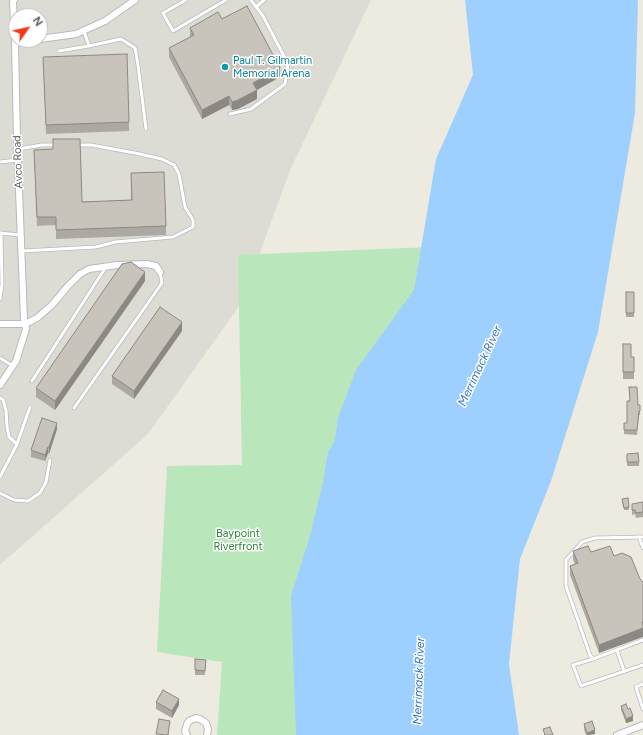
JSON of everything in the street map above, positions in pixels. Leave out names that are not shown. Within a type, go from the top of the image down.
[{"type":"street","points":[[48,38],[76,34],[84,31],[105,21],[135,0]]},
{"type":"street","name":"Avco Road","points":[[0,385],[16,361],[26,329],[17,149],[15,48]]},
{"type":"street","points":[[0,324],[25,324],[36,318],[52,305],[80,274],[89,270],[106,267],[147,264],[156,266],[160,272]]},
{"type":"street","points":[[186,735],[185,727],[189,721],[196,718],[206,723],[208,729],[207,735]]},
{"type":"street","points":[[617,735],[643,725]]},
{"type":"lane","points":[[186,0],[164,13],[173,31],[225,0]]},
{"type":"lane","points":[[230,114],[252,109],[286,84],[288,64],[264,16],[251,0]]},
{"type":"lane","points":[[256,6],[264,0]]},
{"type":"lane","points":[[84,31],[88,46]]},
{"type":"lane","points":[[59,51],[121,39],[135,48],[146,129]]},
{"type":"lane","points":[[22,251],[96,247],[115,242],[173,237],[193,227],[193,220],[185,207],[178,174],[174,165],[162,159],[92,144],[70,144]]},
{"type":"lane","points":[[17,149],[42,145],[63,145]]},
{"type":"lane","points":[[0,162],[18,160]]},
{"type":"lane","points":[[0,299],[2,284],[1,233],[21,235]]},
{"type":"lane","points":[[32,381],[106,267]]},
{"type":"lane","points":[[74,408],[162,284],[160,272]]},
{"type":"lane","points":[[0,358],[13,366]]},
{"type":"lane","points":[[0,398],[3,400],[6,410],[9,438],[17,444]]},
{"type":"lane","points":[[0,477],[17,444],[30,406]]},
{"type":"lane","points":[[0,493],[14,500],[28,501],[40,493],[46,482],[50,460]]},
{"type":"lane","points":[[592,659],[566,586],[566,560],[582,542],[595,538],[641,537],[643,548]]},
{"type":"lane","points":[[643,640],[573,665],[581,686],[643,665]]},
{"type":"lane","points":[[617,650],[624,671]]},
{"type":"lane","points":[[643,684],[636,687],[643,709]]},
{"type":"shaded area","points":[[0,0],[371,0],[290,170],[242,302],[148,434],[0,565]]},
{"type":"green space","name":"Baypoint Riverfront","points":[[430,247],[306,735],[217,735],[222,662],[157,652],[167,466],[242,465],[238,255]]},
{"type":"water","name":"Merrimack River","points":[[465,0],[638,0],[635,113],[598,332],[551,481],[520,559],[509,664],[519,735],[296,735],[291,596],[310,536],[323,482],[328,452],[335,440],[338,418],[356,370],[414,290],[436,159],[473,75]]},
{"type":"building","name":"Paul T. Gilmartin Memorial Arena","points":[[247,6],[280,68],[253,83],[257,90],[232,102],[229,96],[202,110],[169,48],[194,35],[190,28],[218,12],[222,19]]},
{"type":"building","points":[[127,54],[129,122],[46,125],[43,57]]},
{"type":"building","points":[[53,139],[80,139],[82,202],[132,200],[131,173],[164,172],[166,226],[56,230],[56,217],[37,217],[34,150],[53,149]]},
{"type":"building","points":[[131,262],[145,272],[55,401],[36,388],[122,264]]},
{"type":"building","points":[[626,292],[634,292],[634,313],[626,313]]},
{"type":"building","points":[[160,307],[182,322],[134,391],[112,376]]},
{"type":"building","points":[[623,344],[631,344],[631,357],[634,357],[634,372],[623,372]]},
{"type":"building","points":[[629,387],[637,387],[638,405],[640,405],[640,411],[637,430],[624,430],[624,423],[627,423],[627,401],[630,401]]},
{"type":"building","points":[[42,418],[57,423],[45,455],[31,450]]},
{"type":"building","points":[[638,453],[639,462],[627,462],[627,454]]},
{"type":"building","points":[[628,498],[629,507],[624,508],[622,499]]},
{"type":"building","points":[[643,502],[643,512],[636,513],[635,510],[632,510],[632,504]]},
{"type":"building","points":[[588,546],[591,552],[610,546],[614,556],[622,553],[631,557],[640,579],[643,582],[643,628],[599,645],[570,566],[578,563],[573,551]]},
{"type":"building","points":[[195,659],[206,660],[205,671],[195,670]]},
{"type":"building","points":[[163,690],[179,699],[172,711],[156,702]]},
{"type":"building","points":[[626,704],[628,709],[630,708],[633,716],[626,719],[621,706]]},
{"type":"building","points":[[159,719],[170,721],[168,735],[156,734]]},
{"type":"building","points":[[592,721],[595,730],[587,733],[584,724]]},
{"type":"building","points":[[550,727],[553,735],[545,735],[543,729]]},
{"type":"place","name":"Paul T. Gilmartin Memorial Arena","points":[[225,67]]}]
